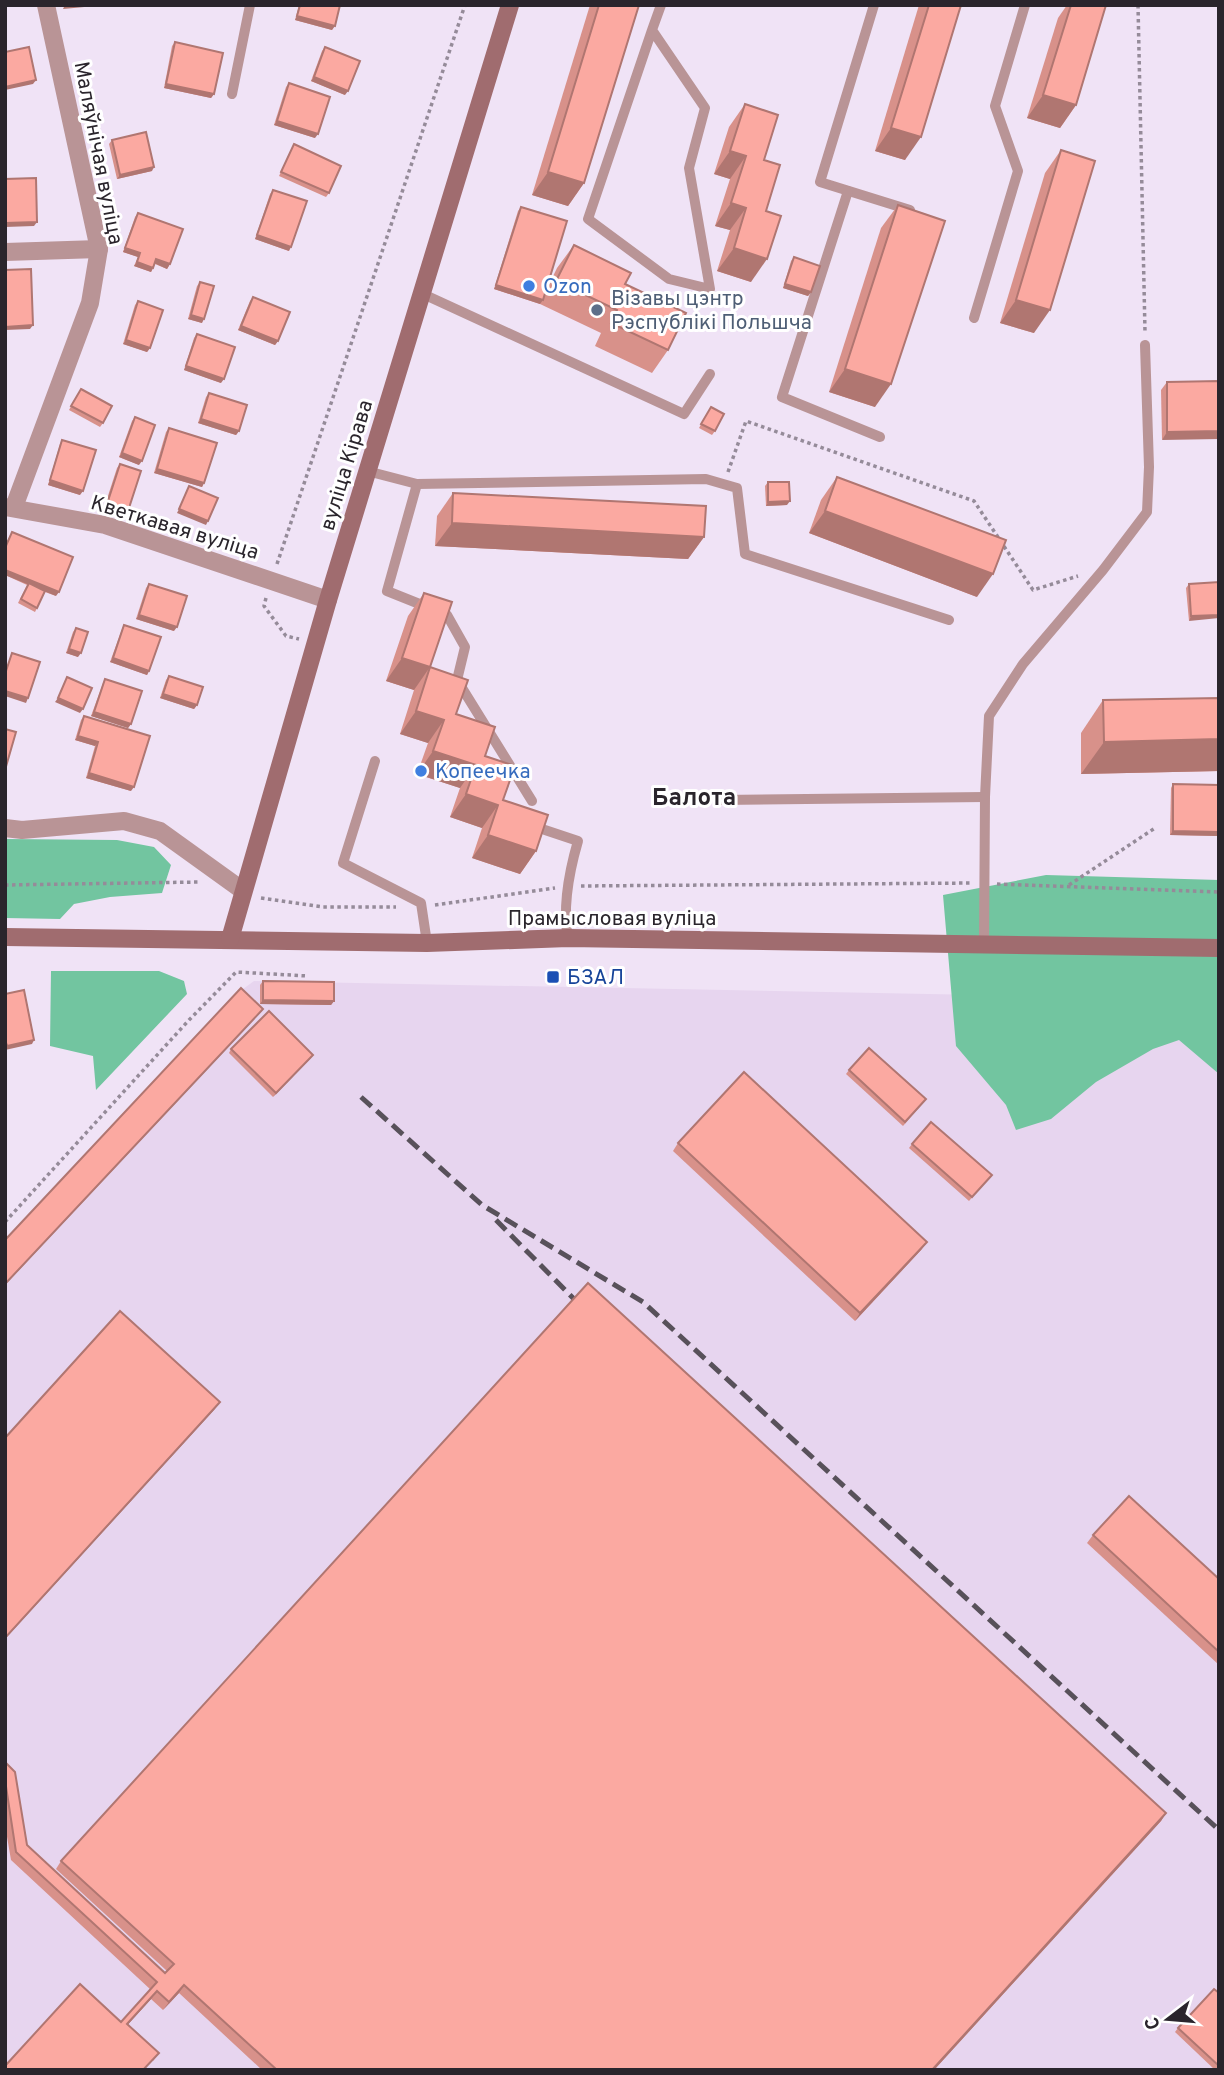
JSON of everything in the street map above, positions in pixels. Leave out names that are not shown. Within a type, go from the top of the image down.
[{"type":"main road","name":"вуліца Кірава","points":[[230,939],[328,600],[510,5]]},
{"type":"main road","name":"Прамысловая вуліца","points":[[5,937],[427,943],[568,938],[1219,948]]},
{"type":"street","name":"Маляўнічая вуліца","points":[[9,507],[90,303],[99,249],[46,5]]},
{"type":"street","points":[[5,252],[99,249]]},
{"type":"street","name":"Кветкавая вуліца","points":[[9,507],[105,526],[328,600]]},
{"type":"street","points":[[5,828],[22,830],[124,821],[160,831],[242,892]]},
{"type":"lane","points":[[232,94],[250,5]]},
{"type":"lane","points":[[652,30],[705,108],[689,168],[710,289],[669,279],[588,219],[652,30],[661,5]]},
{"type":"lane","points":[[974,318],[1017,172],[995,106],[1025,5]]},
{"type":"lane","points":[[870,6],[820,182],[910,210]]},
{"type":"lane","points":[[848,191],[782,397],[880,437]]},
{"type":"lane","points":[[423,294],[684,414],[710,374]]},
{"type":"lane","points":[[984,944],[985,797],[989,716],[1023,664],[1103,570],[1147,512],[1149,467],[1145,345]]},
{"type":"lane","points":[[367,471],[417,484],[706,479],[737,488],[745,554],[949,620]]},
{"type":"lane","points":[[417,484],[387,591],[447,615],[465,647],[457,680],[532,801]]},
{"type":"lane","points":[[375,761],[343,863],[421,903],[427,943]]},
{"type":"lane","points":[[720,800],[985,797]]},
{"type":"lane","points":[[545,830],[578,841],[568,886],[565,921],[568,938]]},
{"type":"path","points":[[286,636],[264,606],[271,581],[465,5]]},
{"type":"path","points":[[1138,5],[1145,345]]},
{"type":"path","points":[[724,484],[746,421],[974,501],[1033,590],[1103,570]]},
{"type":"path","points":[[1067,887],[1155,828]]},
{"type":"path","points":[[5,885],[198,882],[209,885]]},
{"type":"path","points":[[242,892],[323,907],[422,906],[568,886],[986,883],[1219,892]]},
{"type":"path","points":[[5,1222],[188,1020],[236,972],[308,975]]},
{"type":"shaded area","points":[[254,981],[1141,998],[1219,1070],[1219,2070],[5,2070],[5,1241],[239,992]]},
{"type":"green space","points":[[5,839],[117,840],[154,847],[171,865],[162,893],[110,897],[74,904],[60,919],[5,918]]},
{"type":"green space","points":[[1046,875],[1219,880],[1219,1074],[1179,1040],[1153,1049],[1096,1082],[1051,1119],[1016,1130],[1006,1105],[956,1046],[943,895]]},
{"type":"green space","points":[[51,971],[159,971],[184,981],[187,994],[96,1090],[93,1056],[50,1046]]},
{"type":"building","points":[[300,5],[340,5],[335,26],[297,16]]},
{"type":"building","points":[[599,5],[639,5],[584,183],[548,172]]},
{"type":"building","points":[[929,5],[961,5],[921,137],[891,128]]},
{"type":"building","points":[[1071,5],[1106,5],[1076,105],[1043,95]]},
{"type":"building","points":[[175,42],[223,53],[214,94],[166,84]]},
{"type":"building","points":[[29,47],[36,80],[5,87],[5,52]]},
{"type":"building","points":[[325,47],[360,61],[348,91],[314,77]]},
{"type":"building","points":[[289,83],[330,97],[318,134],[277,121]]},
{"type":"building","points":[[745,104],[778,115],[764,160],[780,165],[766,211],[781,216],[767,259],[734,248],[746,208],[731,203],[746,156],[730,151]]},
{"type":"building","points":[[146,132],[154,167],[120,175],[112,140]]},
{"type":"building","points":[[294,144],[341,166],[329,193],[281,172]]},
{"type":"building","points":[[1061,150],[1095,161],[1050,310],[1016,300]]},
{"type":"building","points":[[36,178],[37,222],[5,223],[5,179]]},
{"type":"building","points":[[273,190],[307,201],[291,247],[257,235]]},
{"type":"building","points":[[898,205],[945,221],[891,384],[845,369]]},
{"type":"building","points":[[521,207],[567,221],[543,300],[496,285]]},
{"type":"building","points":[[138,213],[183,229],[170,264],[156,259],[153,268],[137,262],[140,253],[125,248]]},
{"type":"building","points":[[574,245],[631,273],[625,284],[686,313],[668,350],[611,323],[617,310],[556,281]]},
{"type":"building","points":[[794,257],[820,266],[811,292],[785,284]]},
{"type":"building","points":[[31,269],[33,325],[5,327],[5,270]]},
{"type":"building","points":[[200,282],[214,286],[204,319],[191,315]]},
{"type":"building","points":[[253,297],[290,312],[278,341],[241,326]]},
{"type":"building","points":[[138,301],[163,310],[150,348],[126,340]]},
{"type":"building","points":[[197,334],[235,347],[224,379],[186,366]]},
{"type":"building","points":[[1219,381],[1219,431],[1167,432],[1167,382]]},
{"type":"building","points":[[81,389],[112,406],[103,423],[71,406]]},
{"type":"building","points":[[209,393],[247,405],[239,431],[201,419]]},
{"type":"building","points":[[711,407],[724,414],[715,431],[701,424]]},
{"type":"building","points":[[135,417],[155,425],[142,461],[122,453]]},
{"type":"building","points":[[169,428],[217,443],[204,483],[157,469]]},
{"type":"building","points":[[62,440],[96,450],[83,491],[50,480]]},
{"type":"building","points":[[120,464],[141,471],[128,511],[107,504]]},
{"type":"building","points":[[837,477],[1006,540],[993,574],[825,511]]},
{"type":"building","points":[[768,482],[789,482],[790,501],[768,502]]},
{"type":"building","points":[[189,486],[218,498],[208,521],[179,509]]},
{"type":"building","points":[[453,493],[706,506],[704,537],[452,523]]},
{"type":"building","points":[[12,532],[73,557],[59,592],[5,570],[5,548]]},
{"type":"building","points":[[1219,582],[1219,615],[1191,616],[1189,584]]},
{"type":"building","points":[[29,583],[45,591],[37,608],[21,599]]},
{"type":"building","points":[[149,584],[187,596],[177,627],[139,615]]},
{"type":"building","points":[[424,593],[452,602],[430,667],[402,658]]},
{"type":"building","points":[[124,625],[161,637],[149,671],[113,658]]},
{"type":"building","points":[[76,628],[88,632],[81,653],[69,649]]},
{"type":"building","points":[[12,653],[40,662],[28,698],[5,691],[5,674]]},
{"type":"building","points":[[430,667],[468,680],[456,714],[495,727],[485,756],[515,766],[503,800],[548,815],[536,851],[488,835],[498,805],[466,794],[476,765],[433,751],[444,720],[416,711]]},
{"type":"building","points":[[169,676],[203,687],[197,705],[163,694]]},
{"type":"building","points":[[67,677],[92,688],[83,709],[58,698]]},
{"type":"building","points":[[105,679],[142,691],[131,724],[94,712]]},
{"type":"building","points":[[1219,698],[1219,739],[1104,742],[1103,700]]},
{"type":"building","points":[[84,716],[150,736],[134,787],[89,773],[98,742],[78,736]]},
{"type":"building","points":[[5,729],[16,732],[5,770]]},
{"type":"building","points":[[1173,784],[1219,785],[1219,832],[1173,831]]},
{"type":"building","points":[[263,981],[334,982],[334,1001],[263,1000]]},
{"type":"building","points":[[241,988],[263,1009],[5,1284],[5,1240]]},
{"type":"building","points":[[24,990],[34,1040],[7,1046],[5,994]]},
{"type":"building","points":[[269,1011],[313,1055],[276,1093],[231,1049]]},
{"type":"building","points":[[869,1048],[926,1099],[905,1122],[849,1070]]},
{"type":"building","points":[[744,1072],[927,1242],[860,1313],[678,1143]]},
{"type":"building","points":[[931,1122],[992,1175],[972,1197],[912,1144]]},
{"type":"building","points":[[588,1283],[1166,1813],[932,2070],[277,2070],[184,1985],[169,2002],[157,1991],[127,2024],[159,2053],[143,2070],[5,2070],[5,2066],[80,1984],[121,2022],[157,1982],[16,1852],[5,1780],[5,1762],[15,1772],[27,1845],[165,1973],[174,1964],[61,1861]]},
{"type":"building","points":[[120,1311],[220,1402],[5,1638],[5,1438]]},
{"type":"building","points":[[1129,1496],[1219,1579],[1219,1652],[1093,1535]]},
{"type":"building","points":[[1214,1989],[1219,1993],[1219,2066],[1178,2028]]},
{"type":"railway","points":[[361,1097],[482,1205],[643,1302],[1219,1830]]},
{"type":"railway","points":[[496,1220],[575,1300]]},
{"type":"place","name":"Ozon","points":[[529,286]]},
{"type":"place","name":"Візавы цэнтр Рэспублікі Польшча","points":[[597,310]]},
{"type":"place","name":"Копеечка","points":[[421,771]]},
{"type":"place","name":"БЗАЛ","points":[[553,977]]},
{"type":"district","name":"Балота","points":[[694,797]]}]
